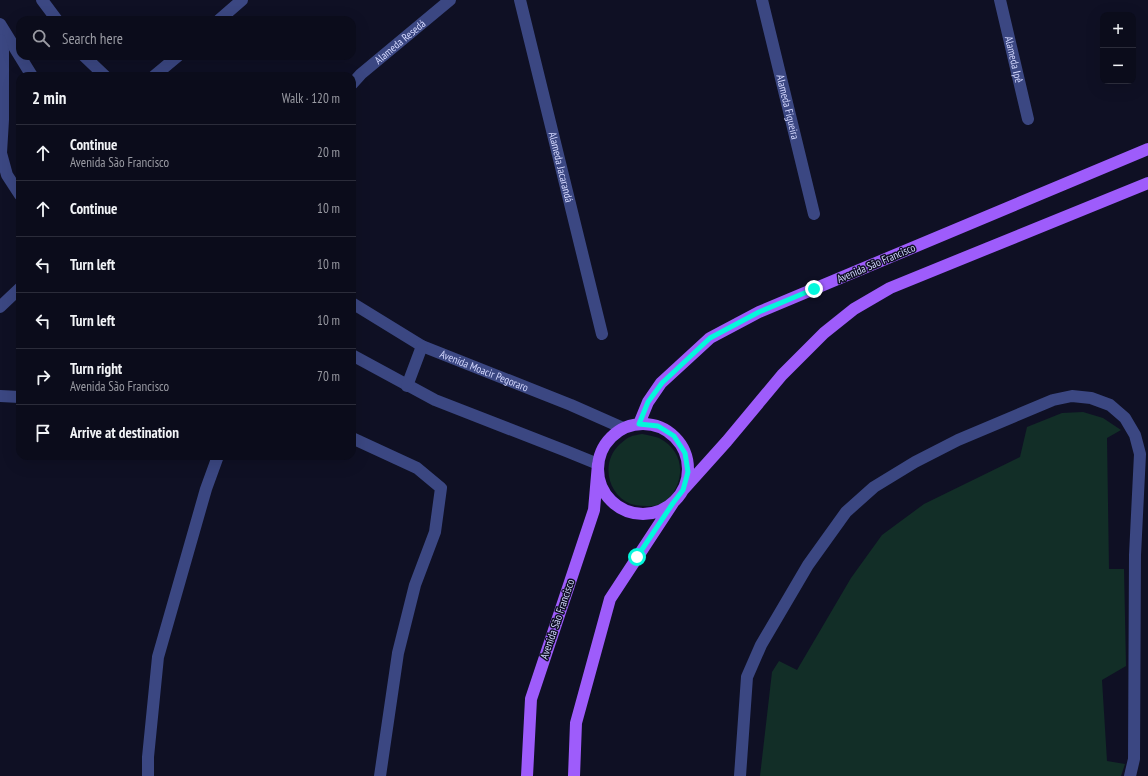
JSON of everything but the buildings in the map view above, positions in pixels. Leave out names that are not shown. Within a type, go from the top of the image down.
[{"type":"main road","name":"Avenida São Francisco","points":[[639,424],[648,402],[662,383],[710,338],[717,334],[759,312],[1148,149]]},
{"type":"main road","points":[[574,776],[576,723],[610,600],[673,503],[782,375],[824,333],[854,309],[890,288],[1148,183]]},
{"type":"main road","points":[[673,503],[658,512],[642,514],[625,510],[611,501],[602,487],[598,464],[602,450],[610,437],[623,428],[639,424],[658,426],[674,436],[685,453],[687,465],[688,472],[683,490]]},
{"type":"main road","name":"Avenida São Francisco","points":[[527,776],[530,699],[594,510],[598,464]]},
{"type":"street","points":[[42,0],[54,16]]},
{"type":"street","points":[[224,16],[242,0]]},
{"type":"street","name":"Alameda Resedá","points":[[356,80],[450,0]]},
{"type":"street","name":"Alameda Jacarandá","points":[[520,0],[602,334]]},
{"type":"street","name":"Alameda Figueira","points":[[762,0],[814,214]]},
{"type":"street","name":"Alameda Ipê","points":[[1000,0],[1028,119]]},
{"type":"street","points":[[0,24],[16,50]]},
{"type":"street","points":[[0,40],[3,50],[3,120],[1,154],[7,175],[16,189]]},
{"type":"street","points":[[22,60],[30,72]]},
{"type":"street","points":[[88,60],[101,72]]},
{"type":"street","points":[[159,72],[173,60]]},
{"type":"street","points":[[0,307],[16,292]]},
{"type":"street","name":"Avenida Moacir Pegoraro","points":[[356,305],[422,346],[571,405],[623,428]]},
{"type":"street","points":[[407,386],[422,346]]},
{"type":"street","points":[[356,357],[435,400],[598,464]]},
{"type":"street","points":[[0,396],[16,397]]},
{"type":"street","points":[[740,776],[747,677],[761,645],[808,565],[846,512],[874,487],[915,462],[958,440],[1053,400],[1072,396],[1091,398],[1110,405],[1125,418],[1144,454],[1135,554],[1134,759],[1130,776]]},
{"type":"street","points":[[356,440],[417,468],[441,488],[435,532],[415,585],[398,653],[380,776]]},
{"type":"street","points":[[148,776],[148,757],[158,657],[206,489],[217,460]]},
{"type":"green space","points":[[1083,412],[1103,418],[1121,430],[1107,438],[1109,569],[1124,569],[1126,666],[1102,680],[1107,761],[1125,764],[1121,776],[760,776],[772,672],[779,661],[797,670],[851,578],[882,535],[924,504],[1020,457],[1027,427],[1062,413]]},
{"type":"green space","points":[[642,434],[659,438],[667,443],[673,449],[679,463],[679,479],[672,495],[666,501],[655,506],[634,505],[623,499],[616,493],[609,477],[610,459],[614,451],[627,438]]},
{"type":"route","points":[[637,557],[673,503],[679,497],[683,490],[688,472],[685,453],[674,436],[658,426],[639,424],[648,402],[662,383],[710,338],[759,312],[814,289]]}]
